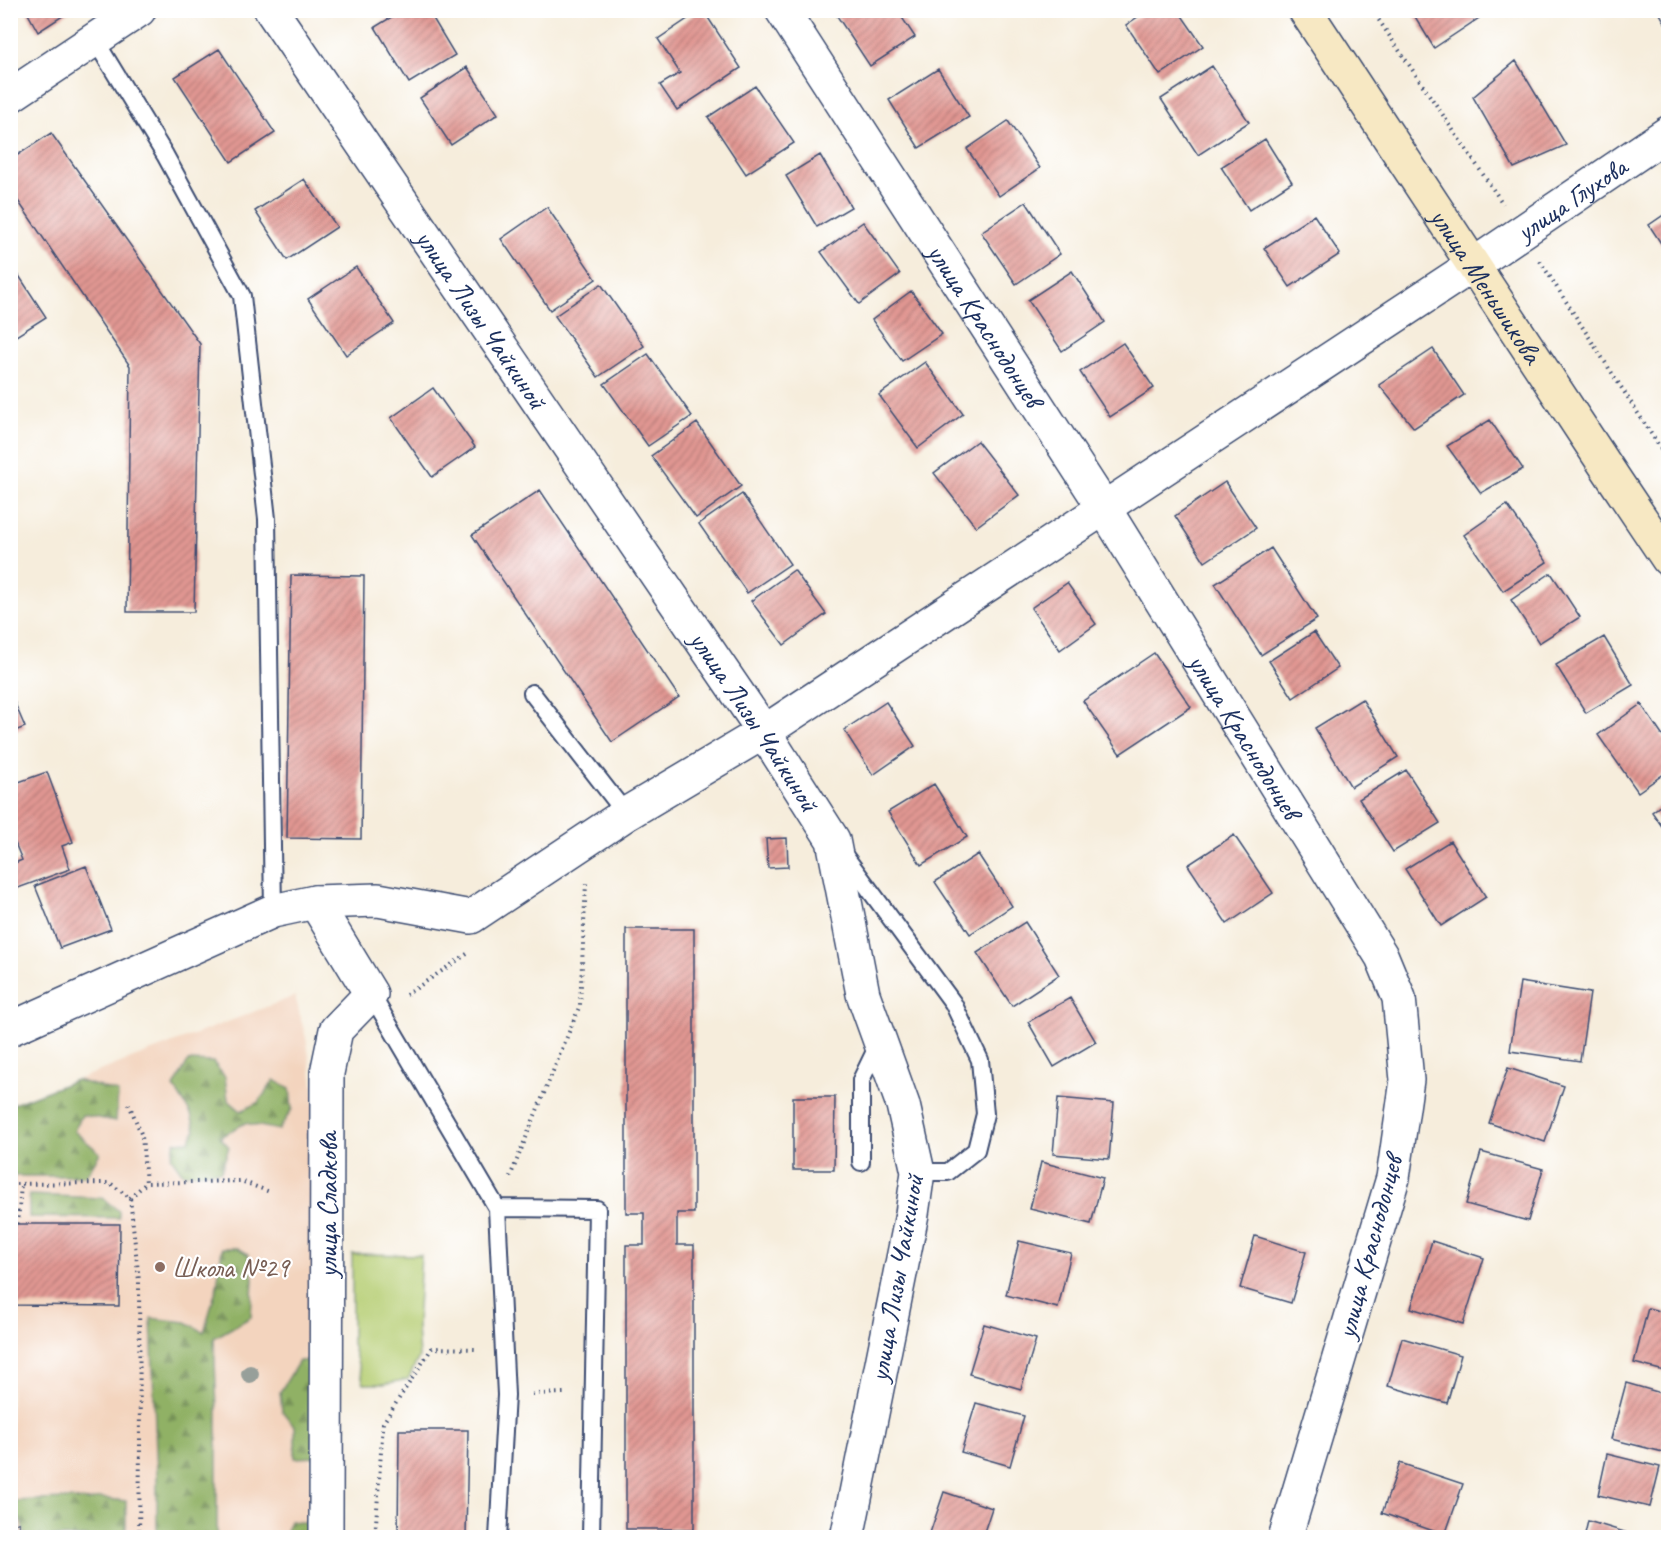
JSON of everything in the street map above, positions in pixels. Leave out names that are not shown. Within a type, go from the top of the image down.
[{"type":"street","points":[[10,96],[139,10]]},
{"type":"street","name":"улица Лизы Чайкиной","points":[[271,10],[764,732],[833,840],[863,994],[903,1105],[918,1172],[912,1214],[847,1538]]},
{"type":"street","name":"улица Краснодонцев","points":[[782,10],[1104,508],[1382,957],[1399,998],[1407,1080],[1393,1178],[1285,1538]]},
{"type":"street","name":"улица Меньшикова","points":[[1305,10],[1668,559]]},
{"type":"street","name":"улица Глухова","points":[[10,1029],[273,911],[315,902],[378,900],[471,917],[626,814],[764,732],[1473,265],[1668,133]]},
{"type":"street","points":[[315,902],[385,996]]},
{"type":"street","name":"улица Сладкова","points":[[326,1538],[327,1073],[336,1030],[385,996]]},
{"type":"lane","points":[[95,40],[165,155],[242,296],[267,519],[273,911]]},
{"type":"lane","points":[[532,693],[626,814]]},
{"type":"lane","points":[[833,840],[953,1003],[980,1060],[985,1114],[976,1150],[948,1172],[918,1172]]},
{"type":"lane","points":[[385,996],[497,1208],[506,1395],[498,1538]]},
{"type":"lane","points":[[861,1162],[861,1080],[879,1042]]},
{"type":"lane","points":[[497,1208],[597,1209],[591,1538]]},
{"type":"path","points":[[1372,10],[1508,211]]},
{"type":"path","points":[[1537,255],[1668,460]]},
{"type":"path","points":[[497,1208],[580,1005],[586,878]]},
{"type":"path","points":[[385,996],[468,953]]},
{"type":"path","points":[[129,1104],[142,1136],[146,1183]]},
{"type":"path","points":[[130,1198],[146,1183],[241,1181],[270,1192]]},
{"type":"path","points":[[10,1184],[110,1183],[130,1198],[139,1281],[139,1538]]},
{"type":"path","points":[[18,1224],[21,1184]]},
{"type":"path","points":[[375,1538],[383,1424],[432,1348],[504,1350]]},
{"type":"path","points":[[506,1395],[594,1392]]},
{"type":"shaded area","name":"Школа №29","points":[[295,996],[307,1042],[314,1094],[311,1537],[11,1538],[11,1105]]},
{"type":"green space","points":[[188,1061],[213,1062],[225,1077],[228,1100],[241,1111],[259,1102],[274,1080],[290,1089],[292,1109],[279,1130],[245,1123],[220,1137],[229,1147],[221,1171],[183,1174],[171,1157],[175,1142],[189,1141],[195,1130],[191,1114],[174,1087]]},
{"type":"green space","points":[[76,1080],[118,1092],[116,1121],[82,1115],[74,1131],[100,1153],[86,1176],[11,1176],[11,1105]]},
{"type":"green space","points":[[29,1195],[102,1198],[119,1211],[119,1218],[29,1217]]},
{"type":"green space","points":[[222,1248],[238,1248],[248,1254],[253,1278],[251,1317],[214,1338],[217,1410],[217,1537],[157,1537],[151,1318],[186,1322],[204,1332],[217,1286]]},
{"type":"green space","points":[[352,1254],[421,1255],[417,1327],[419,1357],[408,1379],[384,1384],[364,1384],[352,1344]]},
{"type":"green space","points":[[315,1360],[318,1457],[295,1458],[295,1427],[282,1411],[280,1392],[299,1361]]},
{"type":"green space","points":[[99,1498],[126,1501],[126,1537],[25,1537],[20,1520],[11,1514],[11,1501],[68,1499],[90,1501]]},
{"type":"green space","points":[[290,1521],[314,1524],[315,1537],[283,1538]]},
{"type":"building","points":[[26,10],[72,10],[38,32]]},
{"type":"building","points":[[403,10],[428,10],[455,55],[409,83],[375,27]]},
{"type":"building","points":[[701,10],[741,68],[677,110],[660,85],[680,73],[658,39]]},
{"type":"building","points":[[845,10],[897,10],[915,37],[870,66],[837,16]]},
{"type":"building","points":[[1148,10],[1178,10],[1203,46],[1160,75],[1126,25]]},
{"type":"building","points":[[1411,10],[1474,10],[1479,18],[1434,48]]},
{"type":"building","points":[[1658,10],[1668,10],[1668,28]]},
{"type":"building","points":[[219,49],[275,133],[231,162],[175,77]]},
{"type":"building","points":[[1516,61],[1566,145],[1514,168],[1473,97]]},
{"type":"building","points":[[1212,66],[1249,122],[1198,155],[1161,99]]},
{"type":"building","points":[[467,67],[498,114],[451,145],[420,98]]},
{"type":"building","points":[[938,69],[969,117],[919,148],[889,100]]},
{"type":"building","points":[[755,86],[794,143],[746,174],[708,117]]},
{"type":"building","points":[[1008,121],[1040,168],[999,196],[967,149]]},
{"type":"building","points":[[51,133],[200,344],[194,612],[127,612],[130,366],[10,189],[10,160]]},
{"type":"building","points":[[1265,139],[1292,182],[1249,210],[1221,167]]},
{"type":"building","points":[[820,155],[851,207],[817,227],[786,176]]},
{"type":"building","points":[[304,179],[337,227],[287,260],[255,211]]},
{"type":"building","points":[[1026,202],[1060,254],[1016,284],[981,232]]},
{"type":"building","points":[[547,207],[596,279],[550,310],[501,239]]},
{"type":"building","points":[[1668,212],[1668,254],[1649,225]]},
{"type":"building","points":[[1314,215],[1340,254],[1290,287],[1264,248]]},
{"type":"building","points":[[863,222],[900,274],[859,304],[821,252]]},
{"type":"building","points":[[10,262],[46,317],[10,340]]},
{"type":"building","points":[[356,267],[394,323],[346,355],[308,299]]},
{"type":"building","points":[[1072,271],[1105,322],[1062,351],[1028,300]]},
{"type":"building","points":[[601,284],[644,346],[598,377],[555,316]]},
{"type":"building","points":[[911,291],[942,334],[902,361],[872,320]]},
{"type":"building","points":[[1123,343],[1154,388],[1110,417],[1080,372]]},
{"type":"building","points":[[1433,349],[1464,395],[1414,428],[1379,385]]},
{"type":"building","points":[[648,354],[692,416],[648,446],[604,384]]},
{"type":"building","points":[[925,362],[963,414],[918,448],[879,395]]},
{"type":"building","points":[[433,388],[475,447],[432,477],[391,418]]},
{"type":"building","points":[[1490,420],[1523,469],[1481,493],[1447,446]]},
{"type":"building","points":[[697,423],[741,486],[696,518],[651,456]]},
{"type":"building","points":[[977,441],[1019,495],[976,527],[934,473]]},
{"type":"building","points":[[1225,482],[1256,528],[1205,562],[1175,516]]},
{"type":"building","points":[[540,490],[679,697],[612,742],[472,535]]},
{"type":"building","points":[[742,494],[790,564],[747,593],[699,524]]},
{"type":"building","points":[[1507,505],[1547,562],[1503,591],[1464,535]]},
{"type":"building","points":[[1271,548],[1317,619],[1261,655],[1215,584]]},
{"type":"building","points":[[794,570],[826,614],[784,645],[751,601]]},
{"type":"building","points":[[1551,573],[1580,617],[1539,643],[1511,600]]},
{"type":"building","points":[[291,575],[364,576],[361,839],[287,838]]},
{"type":"building","points":[[1067,583],[1096,624],[1060,650],[1031,608]]},
{"type":"building","points":[[1314,632],[1338,668],[1293,698],[1269,661]]},
{"type":"building","points":[[1604,637],[1633,685],[1586,713],[1556,665]]},
{"type":"building","points":[[1154,653],[1191,707],[1120,754],[1083,701]]},
{"type":"building","points":[[10,692],[25,727],[10,733]]},
{"type":"building","points":[[1362,699],[1398,757],[1351,787],[1315,728]]},
{"type":"building","points":[[886,702],[915,746],[873,775],[844,730]]},
{"type":"building","points":[[1641,704],[1668,744],[1668,771],[1638,792],[1598,735]]},
{"type":"building","points":[[1406,770],[1440,823],[1393,852],[1359,799]]},
{"type":"building","points":[[47,772],[73,842],[62,846],[70,869],[10,891],[10,865],[22,860],[10,831],[10,785]]},
{"type":"building","points":[[934,784],[967,837],[921,865],[888,812]]},
{"type":"building","points":[[1668,800],[1668,835],[1652,812]]},
{"type":"building","points":[[1234,835],[1273,893],[1227,924],[1188,865]]},
{"type":"building","points":[[787,838],[788,867],[768,868],[766,839]]},
{"type":"building","points":[[1450,841],[1486,897],[1441,926],[1405,869]]},
{"type":"building","points":[[978,854],[1012,906],[970,934],[935,882]]},
{"type":"building","points":[[86,866],[111,929],[60,948],[35,886]]},
{"type":"building","points":[[1025,922],[1059,975],[1012,1006],[977,953]]},
{"type":"building","points":[[626,929],[694,929],[694,1213],[677,1213],[677,1245],[694,1245],[694,1529],[626,1529],[626,1245],[644,1245],[644,1213],[626,1213]]},
{"type":"building","points":[[1520,982],[1590,993],[1580,1061],[1510,1051]]},
{"type":"building","points":[[1070,998],[1096,1042],[1054,1067],[1028,1022]]},
{"type":"building","points":[[1508,1068],[1564,1086],[1545,1142],[1489,1123]]},
{"type":"building","points":[[793,1097],[835,1097],[834,1170],[793,1170]]},
{"type":"building","points":[[1058,1098],[1114,1103],[1109,1159],[1053,1154]]},
{"type":"building","points":[[1481,1152],[1543,1169],[1528,1221],[1466,1204]]},
{"type":"building","points":[[1041,1162],[1103,1178],[1091,1224],[1030,1209]]},
{"type":"building","points":[[10,1224],[120,1224],[119,1306],[10,1305]]},
{"type":"building","points":[[1255,1236],[1306,1252],[1291,1303],[1240,1288]]},
{"type":"building","points":[[1019,1241],[1071,1253],[1058,1308],[1006,1295]]},
{"type":"building","points":[[1432,1241],[1484,1258],[1463,1324],[1411,1308]]},
{"type":"building","points":[[1648,1308],[1668,1313],[1668,1372],[1634,1363]]},
{"type":"building","points":[[984,1324],[1036,1339],[1021,1389],[969,1374]]},
{"type":"building","points":[[1402,1338],[1461,1355],[1447,1403],[1388,1386]]},
{"type":"building","points":[[1626,1383],[1668,1395],[1668,1431],[1663,1452],[1611,1439]]},
{"type":"building","points":[[976,1403],[1024,1416],[1010,1466],[961,1452]]},
{"type":"building","points":[[399,1430],[468,1430],[466,1538],[398,1538]]},
{"type":"building","points":[[1607,1454],[1660,1467],[1650,1507],[1598,1495]]},
{"type":"building","points":[[1400,1463],[1463,1484],[1445,1535],[1382,1513]]},
{"type":"building","points":[[944,1492],[992,1508],[982,1538],[945,1538],[930,1533]]},
{"type":"building","points":[[1588,1521],[1641,1537],[1641,1538],[1584,1538]]},
{"type":"building","points":[[10,1523],[19,1523],[19,1538],[10,1538]]},
{"type":"place","name":"Школа №29","points":[[160,1267]]}]
